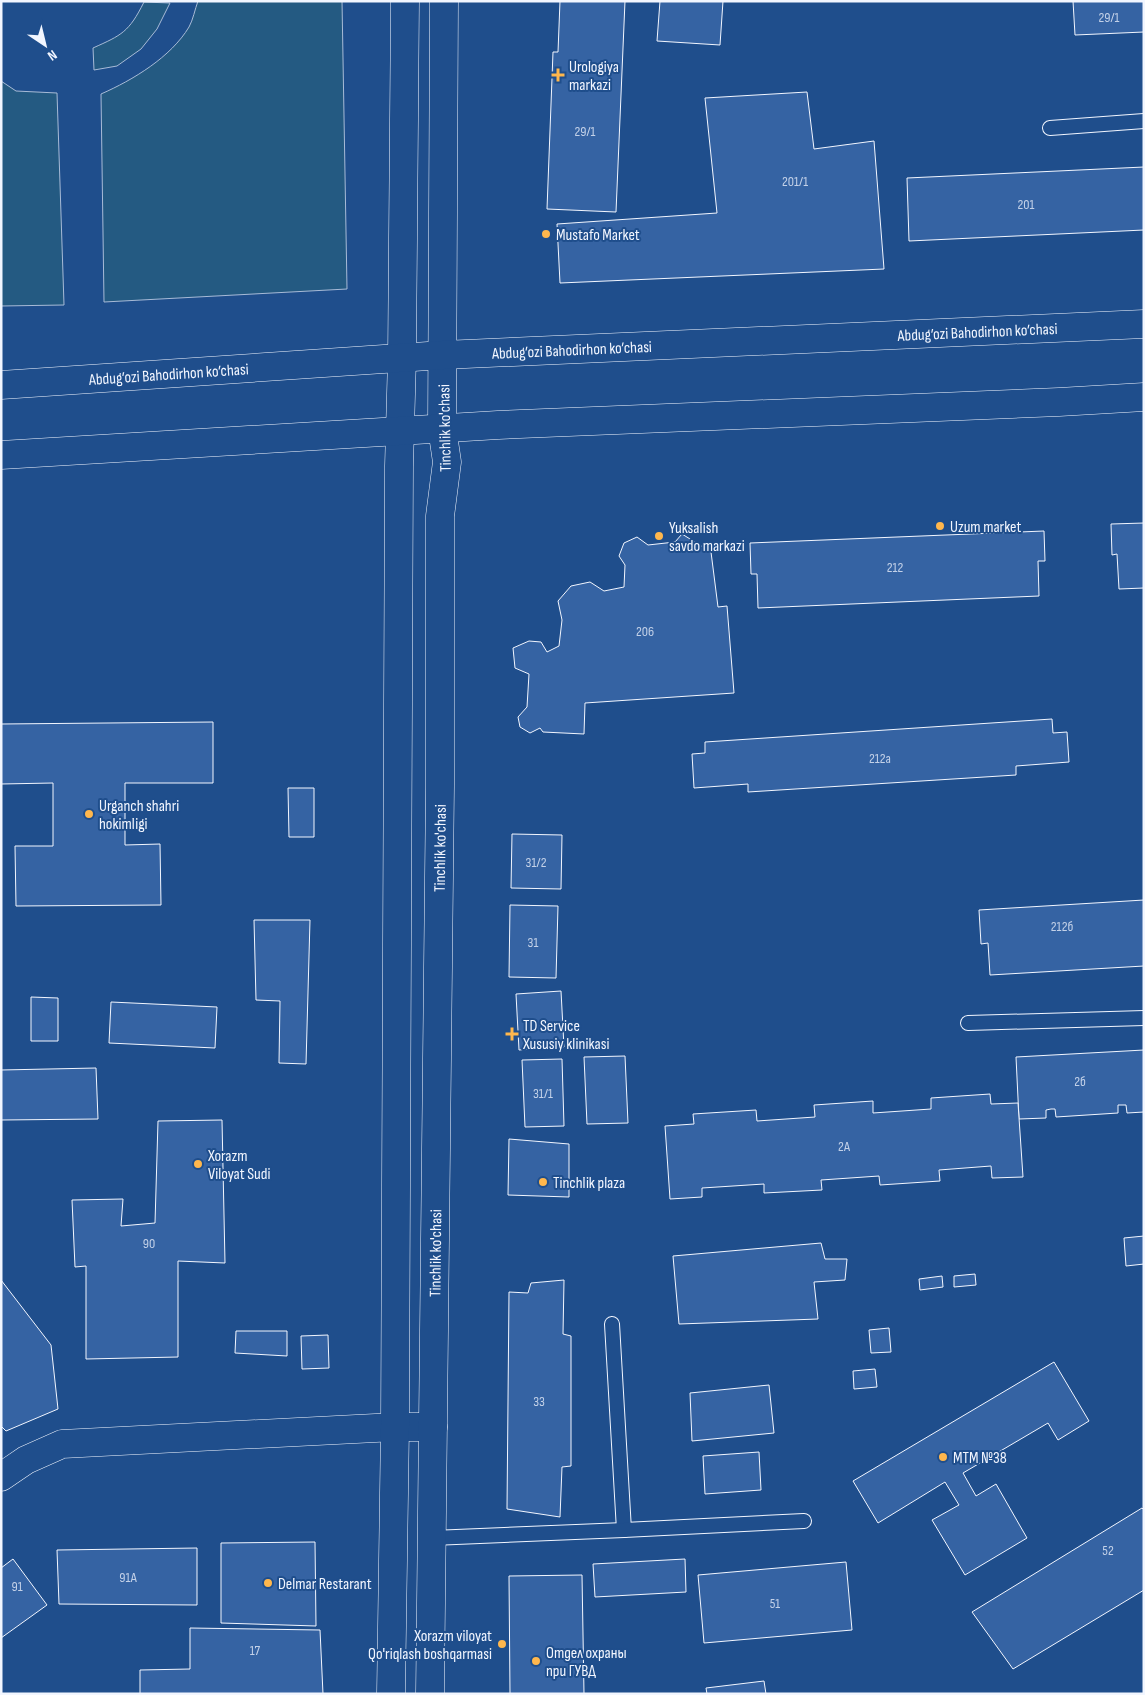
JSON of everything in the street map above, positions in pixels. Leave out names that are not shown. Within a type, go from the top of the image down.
[{"type":"main road","points":[[391,1694],[395,1427],[399,476],[402,358],[405,1]]},
{"type":"main road","name":"Tinchlik ko'chasi","points":[[430,1694],[440,786],[440,516],[447,462],[442,428],[444,1]]},
{"type":"main road","name":"Abdug’ozi Bahodirhon ko’chasi","points":[[1,385],[443,355],[1144,324]]},
{"type":"main road","points":[[1,455],[442,428],[1144,397]]},
{"type":"main road","points":[[1,1477],[26,1460],[62,1444],[395,1427],[433,1427]]},
{"type":"lane","points":[[1050,128],[1144,121]]},
{"type":"lane","points":[[968,1023],[1144,1018]]},
{"type":"lane","points":[[612,1324],[624,1530]]},
{"type":"lane","points":[[432,1538],[804,1520]]},
{"type":"shaded area","points":[[198,1],[342,1],[347,289],[104,302],[101,94],[138,75],[162,58],[189,27]]},
{"type":"shaded area","points":[[144,2],[170,3],[157,29],[141,49],[117,66],[94,70],[93,48],[111,40],[124,31],[134,20]]},
{"type":"shaded area","points":[[1,81],[16,91],[57,93],[64,305],[1,306]]},
{"type":"building","points":[[560,1],[625,1],[616,212],[547,209],[553,52],[558,52]]},
{"type":"building","points":[[660,1],[723,1],[720,45],[657,41]]},
{"type":"building","points":[[1073,1],[1144,1],[1144,32],[1075,35]]},
{"type":"building","points":[[807,92],[814,149],[874,141],[884,269],[560,283],[557,224],[717,213],[705,98]]},
{"type":"building","points":[[1144,167],[1144,230],[909,241],[907,178]]},
{"type":"building","points":[[1144,523],[1144,588],[1119,589],[1117,554],[1112,555],[1111,524]]},
{"type":"building","points":[[1044,531],[1045,561],[1038,561],[1039,596],[758,608],[757,574],[751,574],[750,543]]},
{"type":"building","points":[[682,534],[711,552],[718,607],[727,606],[734,693],[585,703],[584,734],[543,732],[540,728],[530,733],[520,727],[518,717],[527,707],[529,674],[515,668],[513,648],[529,641],[541,642],[547,652],[559,646],[562,620],[558,601],[571,586],[590,582],[604,591],[624,587],[625,565],[619,556],[624,543],[637,537],[648,545],[675,542]]},
{"type":"building","points":[[1052,719],[1053,733],[1067,732],[1069,762],[1016,766],[1016,775],[748,792],[748,784],[694,788],[692,754],[705,753],[705,742]]},
{"type":"building","name":"Urganch shahri hokimligi","points":[[213,722],[213,783],[125,783],[125,845],[160,844],[161,905],[16,906],[15,846],[53,846],[53,783],[1,784],[1,724]]},
{"type":"building","points":[[288,788],[314,788],[314,837],[289,837]]},
{"type":"building","points":[[512,834],[562,835],[561,889],[511,888]]},
{"type":"building","points":[[1144,900],[1144,966],[990,975],[988,943],[981,944],[979,910]]},
{"type":"building","points":[[510,905],[558,906],[556,978],[509,977]]},
{"type":"building","points":[[254,920],[310,920],[306,1064],[279,1063],[280,1001],[256,1000]]},
{"type":"building","points":[[561,991],[564,1047],[519,1050],[516,994]]},
{"type":"building","points":[[31,997],[58,998],[58,1041],[31,1041]]},
{"type":"building","points":[[111,1002],[217,1007],[215,1048],[109,1043]]},
{"type":"building","points":[[1144,1050],[1144,1112],[1127,1113],[1126,1105],[1118,1105],[1118,1113],[1056,1117],[1055,1109],[1051,1109],[1046,1110],[1046,1118],[1019,1119],[1016,1057]]},
{"type":"building","points":[[625,1056],[628,1123],[587,1124],[584,1057]]},
{"type":"building","points":[[562,1059],[564,1126],[525,1127],[522,1060]]},
{"type":"building","points":[[96,1068],[98,1119],[1,1120],[1,1070]]},
{"type":"building","points":[[990,1094],[991,1104],[1018,1103],[1023,1177],[992,1178],[991,1166],[939,1170],[940,1181],[880,1185],[879,1176],[821,1180],[822,1190],[764,1193],[764,1184],[702,1188],[702,1197],[670,1199],[665,1126],[694,1124],[693,1114],[756,1110],[757,1121],[815,1117],[814,1105],[873,1101],[873,1113],[931,1109],[931,1098]]},
{"type":"building","points":[[222,1120],[225,1263],[178,1261],[178,1357],[86,1359],[86,1266],[75,1267],[72,1200],[123,1199],[121,1226],[155,1223],[158,1121]]},
{"type":"building","points":[[509,1139],[569,1144],[569,1197],[508,1195]]},
{"type":"building","points":[[1144,1236],[1144,1264],[1126,1266],[1124,1238]]},
{"type":"building","points":[[821,1243],[825,1259],[847,1259],[845,1280],[814,1282],[818,1319],[679,1324],[673,1256]]},
{"type":"building","points":[[975,1274],[976,1285],[954,1287],[954,1276]]},
{"type":"building","points":[[942,1276],[943,1287],[920,1290],[919,1279]]},
{"type":"building","points":[[1,1280],[51,1345],[58,1409],[6,1431],[1,1426]]},
{"type":"building","points":[[564,1280],[563,1334],[571,1336],[571,1466],[562,1467],[560,1517],[507,1509],[509,1292],[528,1293],[531,1283]]},
{"type":"building","points":[[889,1328],[891,1352],[871,1353],[869,1330]]},
{"type":"building","points":[[236,1331],[287,1331],[287,1356],[235,1353]]},
{"type":"building","points":[[328,1335],[329,1368],[302,1369],[301,1336]]},
{"type":"building","name":"МТМ №38","points":[[1054,1362],[1089,1421],[1058,1440],[1048,1423],[963,1473],[976,1496],[996,1484],[1027,1538],[965,1575],[932,1520],[959,1505],[945,1482],[878,1523],[853,1481]]},
{"type":"building","points":[[875,1369],[877,1387],[854,1389],[853,1371]]},
{"type":"building","points":[[769,1385],[774,1433],[692,1441],[690,1393]]},
{"type":"building","points":[[759,1452],[761,1490],[705,1494],[703,1456]]},
{"type":"building","points":[[1142,1508],[1144,1510],[1144,1590],[1013,1669],[972,1612]]},
{"type":"building","name":"Delmar Restarant","points":[[315,1542],[316,1626],[221,1623],[221,1543]]},
{"type":"building","points":[[197,1548],[197,1605],[59,1604],[57,1550]]},
{"type":"building","points":[[13,1559],[47,1605],[1,1638],[1,1568]]},
{"type":"building","points":[[685,1559],[686,1592],[595,1597],[593,1564]]},
{"type":"building","points":[[846,1562],[852,1630],[704,1643],[698,1575]]},
{"type":"building","points":[[582,1575],[584,1694],[510,1694],[509,1576]]},
{"type":"building","points":[[190,1628],[320,1630],[323,1694],[140,1694],[140,1670],[190,1669]]},
{"type":"building","points":[[764,1681],[766,1694],[707,1694],[706,1688]]},
{"type":"place","name":"Urologiya markazi","points":[[558,75]]},
{"type":"place","name":"Mustafo Market","points":[[546,234]]},
{"type":"place","name":"Uzum market","points":[[940,526]]},
{"type":"place","name":"Yuksalish savdo markazi","points":[[659,536]]},
{"type":"place","name":"Urganch shahri hokimligi","points":[[89,814]]},
{"type":"place","name":"TD Service Xususiy klinikasi","points":[[512,1034]]},
{"type":"place","name":"Xorazm Viloyat Sudi","points":[[198,1164]]},
{"type":"place","name":"Tinchlik plaza","points":[[543,1182]]},
{"type":"place","name":"МТМ №38","points":[[943,1457]]},
{"type":"place","name":"Delmar Restarant","points":[[268,1583]]},
{"type":"place","name":"Xorazm viloyat Qo'riqlash boshqarmasi","points":[[502,1644]]},
{"type":"place","name":"Отдел охраны при ГУВД","points":[[536,1661]]}]
